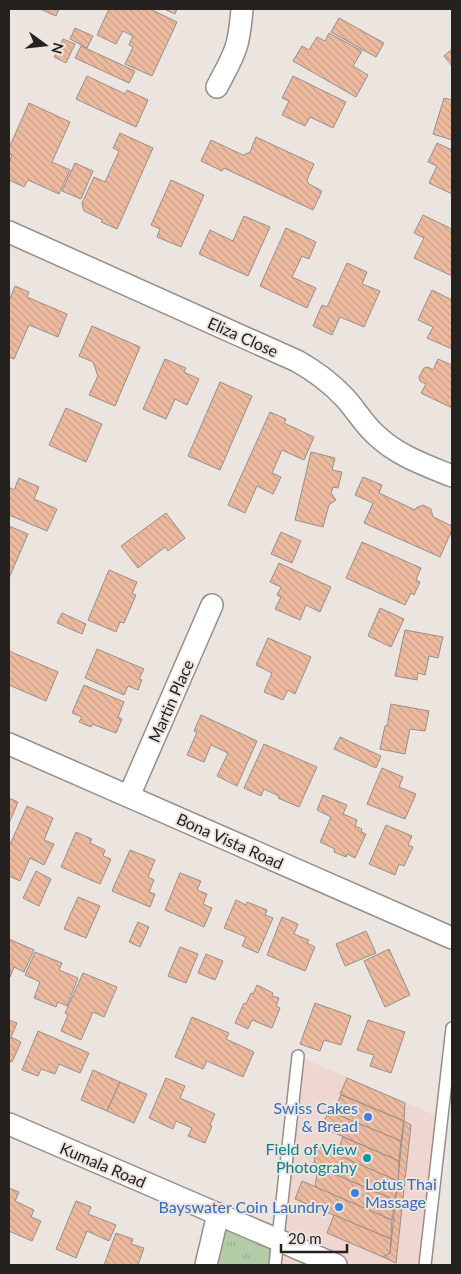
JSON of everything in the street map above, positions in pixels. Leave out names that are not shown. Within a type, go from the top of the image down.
[{"type":"street","points":[[217,87],[230,62],[236,45],[242,9]]},
{"type":"street","name":"Eliza Close","points":[[9,232],[310,368],[335,388],[363,422],[387,445],[400,454],[452,476]]},
{"type":"street","name":"Martin Place","points":[[129,796],[212,605]]},
{"type":"street","name":"Bona Vista Road","points":[[9,744],[452,938]]},
{"type":"street","name":"Kumala Road","points":[[9,1124],[336,1265]]},
{"type":"street","points":[[206,1265],[218,1214]]},
{"type":"lane","points":[[425,1265],[450,1062],[452,1028]]},
{"type":"lane","points":[[275,1265],[298,1056]]},
{"type":"shaded area","points":[[298,1056],[442,1118],[425,1265],[275,1265]]},
{"type":"green space","points":[[218,1214],[278,1240],[275,1265],[206,1265]]},
{"type":"building","points":[[40,9],[59,9],[56,16]]},
{"type":"building","points":[[109,9],[150,9],[177,22],[152,76],[125,64],[133,47],[129,45],[133,36],[123,31],[116,44],[97,35]]},
{"type":"building","points":[[164,9],[177,9],[175,14]]},
{"type":"building","points":[[339,18],[384,43],[376,57],[331,32]]},
{"type":"building","points":[[75,28],[93,36],[87,48],[70,39]]},
{"type":"building","points":[[329,33],[362,51],[353,66],[368,75],[356,97],[293,61],[302,46],[309,50],[317,37],[325,41]]},
{"type":"building","points":[[63,39],[75,44],[66,63],[54,57]]},
{"type":"building","points":[[81,46],[135,71],[129,83],[75,58]]},
{"type":"building","points":[[452,49],[452,66],[444,56]]},
{"type":"building","points":[[87,76],[125,94],[127,90],[148,100],[136,127],[76,99]]},
{"type":"building","points":[[293,76],[346,102],[333,128],[310,117],[305,126],[282,115],[289,101],[282,98]]},
{"type":"building","points":[[444,98],[452,100],[452,140],[433,134]]},
{"type":"building","points":[[29,103],[70,122],[52,162],[70,170],[59,194],[28,180],[24,187],[9,180],[9,163],[12,155],[9,154],[9,148]]},
{"type":"building","points":[[120,133],[153,148],[117,229],[101,222],[103,220],[84,211],[82,203],[94,177],[105,182],[119,151],[113,148]]},
{"type":"building","points":[[256,137],[314,164],[307,180],[309,184],[322,191],[313,210],[224,168],[222,171],[201,161],[211,140],[243,155],[250,152]]},
{"type":"building","points":[[437,143],[452,150],[452,194],[429,183],[437,166],[428,162]]},
{"type":"building","points":[[75,163],[93,171],[81,199],[62,191]]},
{"type":"building","points":[[171,180],[204,195],[181,247],[157,237],[160,229],[151,225]]},
{"type":"building","points":[[423,215],[452,229],[452,276],[414,258],[424,238],[414,233]]},
{"type":"building","points":[[244,216],[270,227],[248,276],[199,254],[210,230],[233,241]]},
{"type":"building","points":[[286,228],[316,242],[309,259],[302,256],[292,277],[316,288],[307,308],[260,286]]},
{"type":"building","points":[[347,263],[367,272],[362,284],[380,291],[364,327],[340,317],[332,335],[313,326],[322,305],[327,307]]},
{"type":"building","points":[[15,286],[29,292],[27,297],[67,314],[58,337],[29,325],[14,359],[9,357],[9,301]]},
{"type":"building","points":[[432,290],[452,300],[452,349],[427,338],[433,327],[418,320]]},
{"type":"building","points":[[92,326],[140,347],[115,406],[89,395],[98,376],[93,362],[79,356]]},
{"type":"building","points":[[165,359],[186,368],[184,372],[199,379],[187,405],[175,399],[166,419],[143,409]]},
{"type":"building","points":[[438,359],[452,365],[452,408],[421,393],[426,384],[420,381],[419,377],[424,368],[428,367],[433,370]]},
{"type":"building","points":[[220,382],[252,396],[220,470],[188,456]]},
{"type":"building","points":[[66,408],[102,424],[86,462],[49,445]]},
{"type":"building","points":[[270,412],[286,419],[284,423],[314,437],[304,460],[282,450],[272,473],[281,477],[273,494],[257,486],[245,513],[228,505]]},
{"type":"building","points":[[311,452],[335,458],[332,470],[342,472],[338,488],[333,487],[331,493],[336,500],[329,505],[323,527],[295,520]]},
{"type":"building","points":[[363,477],[382,485],[379,493],[415,510],[423,505],[431,509],[433,517],[452,526],[440,557],[364,523],[373,503],[355,495]]},
{"type":"building","points":[[19,478],[39,487],[34,499],[57,509],[47,531],[9,515],[9,487],[14,490]]},
{"type":"building","points":[[166,513],[185,538],[168,551],[165,547],[138,568],[121,546]]},
{"type":"building","points":[[9,526],[28,534],[9,578]]},
{"type":"building","points":[[281,532],[301,541],[292,563],[271,554]]},
{"type":"building","points":[[362,542],[421,568],[416,580],[420,582],[414,595],[411,593],[405,605],[346,578]]},
{"type":"building","points":[[279,563],[331,587],[320,612],[306,605],[300,620],[275,609],[281,597],[277,595],[281,587],[270,582]]},
{"type":"building","points":[[109,570],[137,582],[132,594],[136,595],[124,623],[120,622],[116,632],[88,620]]},
{"type":"building","points":[[380,608],[404,619],[391,647],[368,636]]},
{"type":"building","points":[[62,613],[86,624],[82,634],[57,623]]},
{"type":"building","points":[[405,630],[443,637],[438,658],[429,656],[425,675],[418,673],[417,680],[395,676]]},
{"type":"building","points":[[268,638],[311,657],[295,694],[288,690],[283,700],[264,692],[272,673],[256,665]]},
{"type":"building","points":[[97,649],[144,669],[139,679],[142,680],[138,690],[128,686],[124,695],[85,678]]},
{"type":"building","points":[[9,651],[58,672],[46,701],[9,685]]},
{"type":"building","points":[[84,685],[124,702],[118,717],[122,719],[116,733],[92,724],[91,727],[79,722],[82,717],[72,713]]},
{"type":"building","points":[[391,704],[429,711],[425,731],[410,729],[405,754],[380,749]]},
{"type":"building","points":[[201,715],[257,741],[237,786],[217,776],[228,753],[211,745],[204,762],[187,755],[197,732],[194,731]]},
{"type":"building","points":[[340,737],[381,756],[376,768],[334,749]]},
{"type":"building","points":[[264,744],[317,767],[299,807],[278,798],[279,796],[264,789],[261,796],[244,788]]},
{"type":"building","points":[[382,768],[403,777],[399,787],[416,794],[405,819],[367,804]]},
{"type":"building","points":[[323,795],[347,805],[343,814],[357,820],[355,826],[362,829],[361,832],[366,834],[355,858],[347,854],[346,857],[334,852],[335,849],[320,842],[331,817],[317,810]]},
{"type":"building","points":[[9,798],[18,802],[9,823]]},
{"type":"building","points":[[27,806],[53,818],[44,840],[54,844],[44,865],[30,858],[20,881],[9,876],[9,847]]},
{"type":"building","points":[[386,825],[412,836],[408,845],[413,847],[404,866],[399,864],[395,875],[369,864]]},
{"type":"building","points":[[76,832],[92,839],[90,843],[105,850],[103,856],[111,859],[100,884],[61,867]]},
{"type":"building","points":[[130,850],[155,860],[148,877],[154,880],[149,892],[155,894],[150,907],[112,891]]},
{"type":"building","points":[[36,871],[51,879],[39,906],[23,898]]},
{"type":"building","points":[[180,873],[201,881],[197,890],[207,894],[203,904],[212,908],[204,927],[165,910]]},
{"type":"building","points":[[78,897],[100,906],[86,938],[64,929]]},
{"type":"building","points":[[236,900],[246,905],[247,902],[267,910],[265,915],[273,918],[258,953],[242,946],[246,937],[224,928]]},
{"type":"building","points":[[282,917],[298,924],[294,934],[309,940],[307,943],[315,947],[305,971],[267,955]]},
{"type":"building","points":[[138,922],[149,927],[140,947],[129,942]]},
{"type":"building","points":[[366,931],[376,953],[345,966],[336,944]]},
{"type":"building","points":[[9,939],[34,950],[24,972],[14,967],[10,977]]},
{"type":"building","points":[[180,947],[198,954],[186,983],[168,976]]},
{"type":"building","points":[[389,949],[410,995],[385,1007],[364,961]]},
{"type":"building","points":[[35,952],[62,963],[59,970],[78,978],[67,1006],[58,1002],[56,1007],[34,998],[40,982],[25,975]]},
{"type":"building","points":[[206,954],[223,961],[215,980],[198,973]]},
{"type":"building","points":[[83,973],[117,987],[104,1017],[93,1012],[81,1040],[61,1031],[68,1015],[65,1013]]},
{"type":"building","points":[[257,985],[273,993],[272,996],[279,998],[276,1006],[280,1008],[272,1028],[252,1020],[248,1029],[235,1023],[244,1003],[246,1004]]},
{"type":"building","points":[[315,1003],[351,1016],[341,1045],[324,1040],[320,1051],[300,1044]]},
{"type":"building","points":[[192,1017],[229,1033],[226,1039],[254,1052],[243,1077],[207,1061],[203,1069],[175,1057]]},
{"type":"building","points":[[9,1020],[17,1023],[11,1037],[21,1042],[12,1062],[9,1061]]},
{"type":"building","points":[[368,1020],[405,1032],[391,1073],[370,1066],[374,1055],[357,1050]]},
{"type":"building","points":[[38,1031],[89,1053],[80,1073],[59,1064],[55,1074],[41,1069],[38,1076],[22,1070]]},
{"type":"building","points":[[93,1070],[120,1082],[107,1111],[81,1100]]},
{"type":"building","points":[[166,1078],[185,1086],[180,1098],[215,1114],[205,1143],[188,1136],[192,1128],[176,1121],[173,1129],[149,1118]]},
{"type":"building","points":[[347,1078],[405,1103],[404,1121],[340,1094]]},
{"type":"building","points":[[120,1082],[147,1094],[134,1123],[107,1111]]},
{"type":"building","name":"Swiss Cakes & Bread","points":[[341,1095],[404,1121],[401,1141],[333,1113]]},
{"type":"building","points":[[329,1111],[401,1141],[399,1161],[321,1127]]},
{"type":"building","points":[[404,1121],[411,1125],[396,1263],[383,1257],[390,1253]]},
{"type":"building","name":"Field of View Photograhy","points":[[343,1137],[399,1161],[398,1181],[336,1155]]},
{"type":"building","points":[[319,1147],[398,1181],[395,1200],[313,1165]]},
{"type":"building","name":"Lotus Thai Massage","points":[[318,1167],[395,1200],[392,1220],[315,1187]]},
{"type":"building","name":"Bayswater Coin Laundry","points":[[302,1181],[392,1220],[391,1239],[295,1199]]},
{"type":"building","points":[[9,1188],[19,1192],[15,1201],[34,1210],[31,1217],[41,1221],[32,1241],[9,1231]]},
{"type":"building","points":[[76,1201],[91,1207],[88,1214],[116,1225],[109,1241],[87,1231],[76,1258],[56,1249]]},
{"type":"building","points":[[334,1215],[391,1239],[390,1253],[383,1257],[327,1233]]},
{"type":"building","points":[[116,1233],[133,1239],[131,1244],[144,1248],[138,1265],[104,1265]]},
{"type":"place","name":"Swiss Cakes & Bread","points":[[368,1117]]},
{"type":"place","name":"Field of View Photograhy","points":[[367,1158]]},
{"type":"place","name":"Lotus Thai Massage","points":[[355,1193]]},
{"type":"place","name":"Bayswater Coin Laundry","points":[[339,1207]]}]
